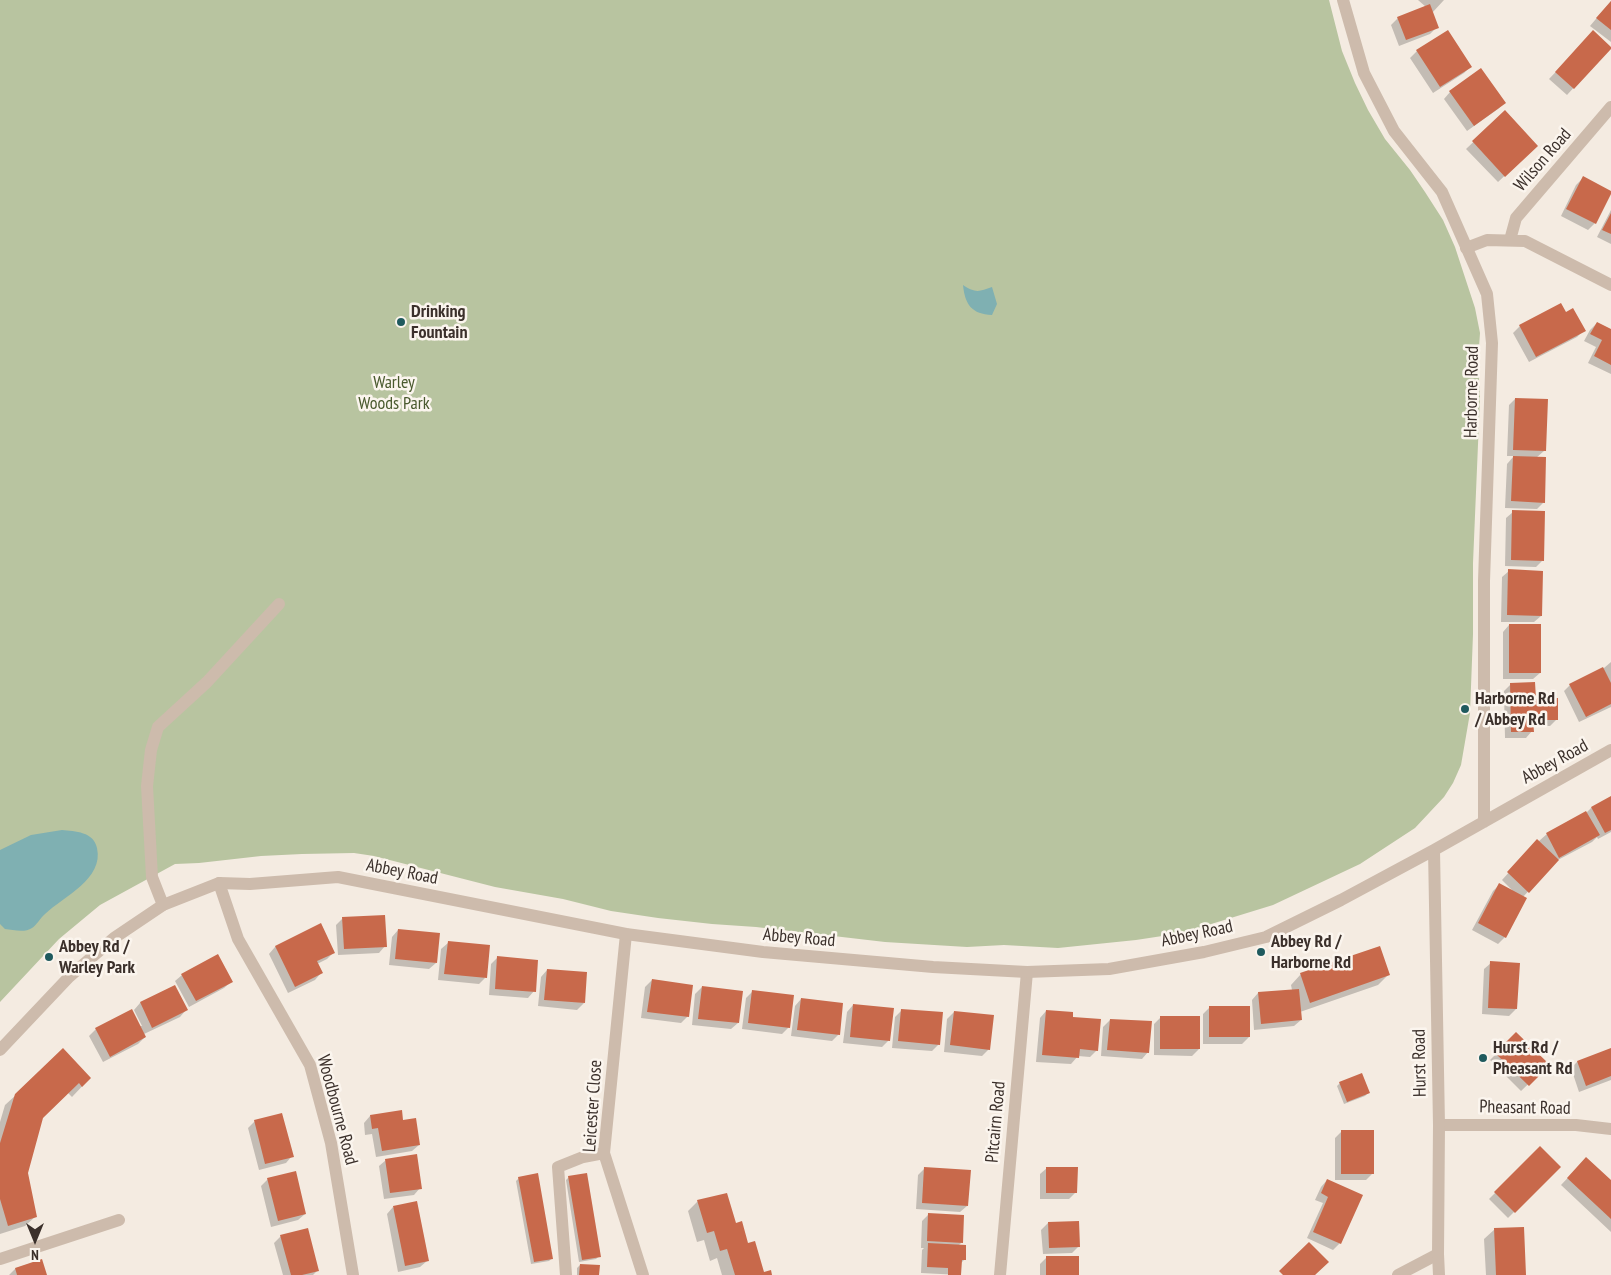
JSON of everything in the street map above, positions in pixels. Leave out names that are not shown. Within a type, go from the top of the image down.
[{"type":"street","name":"Harborne Road","points":[[1345,1],[1364,73],[1394,131],[1442,192],[1487,294],[1492,343],[1484,581],[1484,822]]},
{"type":"street","name":"Wilson Road","points":[[1510,240],[1516,218],[1611,108]]},
{"type":"street","points":[[1466,248],[1487,240],[1525,241],[1611,285]]},
{"type":"street","points":[[163,905],[152,877],[148,794],[151,750],[158,727],[206,682],[279,604]]},
{"type":"street","name":"Abbey Road","points":[[0,1050],[69,977],[114,938],[163,905],[219,883],[250,884],[338,877],[626,934],[773,953],[932,967],[1027,972],[1109,969],[1204,952],[1266,937],[1341,900],[1434,850],[1611,750]]},
{"type":"street","name":"Hurst Road","points":[[1434,850],[1439,1124],[1438,1254],[1440,1275]]},
{"type":"street","name":"Woodbourne Road","points":[[219,883],[238,939],[310,1065],[331,1142],[353,1275]]},
{"type":"street","name":"Leicester Close","points":[[626,934],[604,1153],[643,1275]]},
{"type":"street","name":"Pitcairn Road","points":[[1000,1275],[1027,972]]},
{"type":"street","name":"Pheasant Road","points":[[1439,1124],[1576,1125],[1611,1129]]},
{"type":"street","points":[[566,1275],[558,1167],[583,1157],[604,1153]]},
{"type":"street","points":[[0,1259],[119,1220]]},
{"type":"street","points":[[1398,1275],[1438,1254]]},
{"type":"green space","name":"Warley Woods Park","points":[[0,0],[1329,0],[1342,51],[1368,110],[1385,139],[1410,170],[1443,220],[1455,247],[1475,308],[1480,333],[1478,362],[1480,397],[1473,563],[1470,713],[1461,765],[1453,783],[1444,797],[1415,828],[1360,864],[1273,905],[1182,933],[1058,948],[1004,945],[967,947],[885,942],[658,918],[611,911],[563,899],[495,887],[374,856],[354,853],[261,856],[175,864],[100,905],[59,939],[0,1002]]},
{"type":"water","points":[[963,285],[977,291],[992,287],[997,304],[992,315],[979,313],[971,307],[966,298]]},
{"type":"water","points":[[62,830],[83,833],[92,839],[97,848],[98,859],[95,869],[81,886],[45,914],[29,930],[5,929],[0,924],[0,850],[31,835]]},
{"type":"building","points":[[1611,1],[1611,30],[1596,18]]},
{"type":"building","points":[[1430,4],[1439,28],[1406,40],[1397,17]]},
{"type":"building","points":[[1448,30],[1472,67],[1440,87],[1416,50]]},
{"type":"building","points":[[1593,30],[1611,49],[1574,89],[1555,72]]},
{"type":"building","points":[[1481,68],[1506,103],[1474,126],[1449,91]]},
{"type":"building","points":[[1505,110],[1538,146],[1505,177],[1472,141]]},
{"type":"building","points":[[1583,176],[1611,191],[1596,224],[1566,209]]},
{"type":"building","points":[[1611,213],[1611,234],[1602,230]]},
{"type":"building","points":[[1561,303],[1566,312],[1573,308],[1586,331],[1536,357],[1519,325]]},
{"type":"building","points":[[1597,322],[1611,329],[1611,365],[1594,356],[1602,340],[1590,334]]},
{"type":"building","points":[[1515,398],[1548,399],[1546,451],[1513,450]]},
{"type":"building","points":[[1513,456],[1546,457],[1545,503],[1511,501]]},
{"type":"building","points":[[1512,510],[1545,511],[1544,561],[1511,560]]},
{"type":"building","points":[[1508,569],[1543,571],[1542,616],[1507,615]]},
{"type":"building","points":[[1509,624],[1541,624],[1541,673],[1509,673]]},
{"type":"building","points":[[1603,667],[1611,683],[1611,704],[1586,717],[1569,684]]},
{"type":"building","points":[[1535,682],[1536,699],[1558,698],[1558,720],[1533,720],[1534,732],[1511,732],[1510,683]]},
{"type":"building","points":[[1611,796],[1611,830],[1605,833],[1591,807]]},
{"type":"building","points":[[1586,811],[1600,835],[1559,858],[1546,833]]},
{"type":"building","points":[[1537,839],[1559,860],[1529,893],[1507,872]]},
{"type":"building","points":[[1499,883],[1527,898],[1506,938],[1478,923]]},
{"type":"building","points":[[385,915],[387,947],[344,949],[342,917]]},
{"type":"building","points":[[321,923],[335,953],[317,961],[323,973],[295,987],[275,946]]},
{"type":"building","points":[[398,929],[440,933],[437,963],[395,959]]},
{"type":"building","points":[[448,941],[490,945],[487,978],[444,974]]},
{"type":"building","points":[[1380,946],[1390,975],[1310,1003],[1300,973]]},
{"type":"building","points":[[218,954],[233,982],[196,1001],[181,974]]},
{"type":"building","points":[[497,956],[538,960],[536,992],[495,989]]},
{"type":"building","points":[[1490,961],[1520,963],[1517,1009],[1488,1008]]},
{"type":"building","points":[[547,969],[587,972],[585,1003],[544,1000]]},
{"type":"building","points":[[652,979],[693,985],[689,1017],[647,1012]]},
{"type":"building","points":[[175,985],[188,1010],[152,1028],[140,1002]]},
{"type":"building","points":[[702,986],[743,991],[739,1023],[698,1019]]},
{"type":"building","points":[[1299,989],[1302,1020],[1261,1024],[1258,992]]},
{"type":"building","points":[[752,990],[794,995],[790,1028],[748,1023]]},
{"type":"building","points":[[801,998],[843,1003],[840,1035],[797,1030]]},
{"type":"building","points":[[853,1004],[894,1008],[890,1041],[850,1037]]},
{"type":"building","points":[[1209,1006],[1250,1006],[1250,1037],[1209,1037]]},
{"type":"building","points":[[132,1009],[146,1037],[110,1057],[95,1028]]},
{"type":"building","points":[[901,1009],[943,1012],[940,1045],[898,1041]]},
{"type":"building","points":[[1046,1010],[1073,1012],[1073,1017],[1101,1019],[1098,1051],[1080,1049],[1079,1058],[1042,1055]]},
{"type":"building","points":[[954,1011],[994,1015],[990,1050],[950,1045]]},
{"type":"building","points":[[1160,1016],[1200,1016],[1200,1049],[1160,1049]]},
{"type":"building","points":[[1110,1019],[1152,1021],[1149,1053],[1107,1050]]},
{"type":"building","points":[[1516,1032],[1550,1065],[1529,1086],[1495,1053]]},
{"type":"building","points":[[63,1048],[91,1078],[82,1087],[79,1083],[43,1118],[28,1173],[37,1217],[8,1226],[0,1199],[0,1143],[15,1094]]},
{"type":"building","points":[[1611,1048],[1611,1076],[1586,1086],[1577,1061]]},
{"type":"building","points":[[1362,1073],[1370,1093],[1347,1102],[1339,1082]]},
{"type":"building","points":[[402,1110],[403,1120],[416,1118],[420,1145],[382,1151],[378,1128],[372,1129],[370,1115]]},
{"type":"building","points":[[282,1113],[294,1157],[265,1164],[254,1120]]},
{"type":"building","points":[[1341,1130],[1374,1130],[1374,1174],[1341,1174]]},
{"type":"building","points":[[1540,1146],[1561,1167],[1515,1213],[1494,1192]]},
{"type":"building","points":[[417,1154],[422,1189],[390,1193],[385,1159]]},
{"type":"building","points":[[1586,1157],[1611,1180],[1611,1219],[1567,1178]]},
{"type":"building","points":[[924,1167],[971,1170],[968,1206],[922,1203]]},
{"type":"building","points":[[1046,1167],[1078,1167],[1077,1193],[1046,1193]]},
{"type":"building","points":[[296,1171],[306,1214],[278,1221],[267,1178]]},
{"type":"building","points":[[538,1173],[553,1259],[534,1262],[518,1177]]},
{"type":"building","points":[[587,1173],[601,1257],[582,1260],[568,1176]]},
{"type":"building","points":[[1327,1179],[1363,1195],[1341,1244],[1313,1232],[1328,1197],[1321,1193]]},
{"type":"building","points":[[727,1193],[736,1223],[742,1221],[748,1243],[755,1241],[764,1272],[771,1270],[772,1275],[735,1275],[727,1249],[720,1251],[714,1231],[707,1233],[697,1200]]},
{"type":"building","points":[[417,1201],[429,1261],[405,1266],[393,1206]]},
{"type":"building","points":[[928,1213],[964,1215],[963,1243],[927,1241]]},
{"type":"building","points":[[1079,1221],[1080,1247],[1049,1248],[1048,1222]]},
{"type":"building","points":[[1524,1227],[1526,1275],[1496,1275],[1494,1228]]},
{"type":"building","points":[[308,1228],[319,1271],[302,1275],[291,1275],[280,1235]]},
{"type":"building","points":[[1309,1242],[1329,1262],[1315,1275],[1283,1275],[1279,1271]]},
{"type":"building","points":[[928,1243],[966,1245],[966,1260],[962,1260],[961,1275],[948,1275],[948,1268],[927,1267]]},
{"type":"building","points":[[1046,1256],[1079,1256],[1079,1275],[1046,1275]]},
{"type":"building","points":[[42,1259],[47,1275],[17,1275],[15,1268]]},
{"type":"building","points":[[580,1264],[600,1265],[599,1275],[579,1275]]},
{"type":"place","name":"Drinking Fountain","points":[[401,322]]},
{"type":"place","name":"Harborne Rd / Abbey Rd","points":[[1465,709]]},
{"type":"place","name":"Abbey Rd / Harborne Rd","points":[[1261,952]]},
{"type":"place","name":"Abbey Rd / Warley Park","points":[[49,957]]},
{"type":"place","name":"Hurst Rd / Pheasant Rd","points":[[1483,1058]]}]
